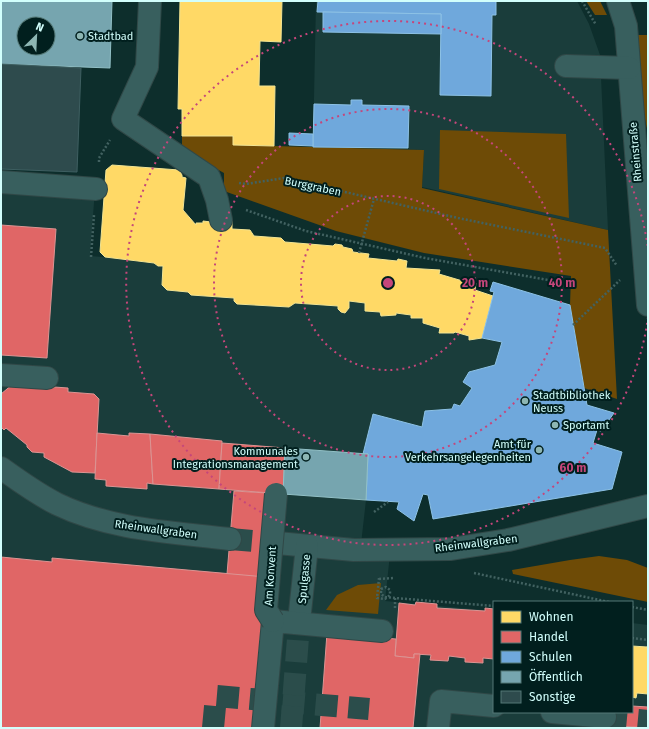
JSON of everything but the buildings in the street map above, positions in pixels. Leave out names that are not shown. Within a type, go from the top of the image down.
[{"type":"street","points":[[150,1],[147,67],[123,119],[209,177],[219,210]]},
{"type":"street","name":"Rheinstraße","points":[[618,1],[626,26],[629,68],[635,276],[648,305]]},
{"type":"street","points":[[566,66],[629,68]]},
{"type":"street","points":[[1,182],[96,189]]},
{"type":"street","points":[[1,375],[46,378]]},
{"type":"street","name":"Rheinwallgraben","points":[[1,468],[25,486],[58,504],[99,520],[144,529],[230,538]]},
{"type":"street","name":"Am Konvent","points":[[263,728],[273,621],[266,610],[276,494]]},
{"type":"street","name":"Rheinwallgraben","points":[[277,543],[354,550],[450,549],[508,540],[648,506]]},
{"type":"street","name":"Spulgasse","points":[[300,612],[307,546]]},
{"type":"street","points":[[273,621],[382,631]]},
{"type":"street","points":[[438,728],[441,701],[493,706]]},
{"type":"street","points":[[557,713],[595,720]]},
{"type":"path","points":[[582,1],[596,25]]},
{"type":"path","name":"Burggraben","points":[[209,177],[246,184],[284,178],[374,199],[605,248],[635,276]]},
{"type":"path","points":[[359,253],[374,199]]},
{"type":"path","points":[[219,210],[425,258],[565,283]]},
{"type":"path","points":[[573,325],[635,276]]},
{"type":"path","points":[[374,512],[388,502]]},
{"type":"path","points":[[467,574],[475,573],[604,601]]},
{"type":"path","points":[[395,578],[380,579],[377,598],[385,599],[390,595],[390,590],[386,587],[380,591],[381,594],[385,596],[395,598],[493,606]]},
{"type":"path","points":[[382,631],[393,631],[395,598]]},
{"type":"path","points":[[633,607],[648,610]]},
{"type":"path","points":[[633,638],[648,640]]},
{"type":"shaded area","points":[[316,1],[577,1],[589,24],[600,55],[608,230],[422,187],[424,150],[313,147]]},
{"type":"shaded area","points":[[586,1],[600,1],[607,15],[595,15]]},
{"type":"shaded area","points":[[637,35],[648,35],[648,157],[647,129],[642,104]]},
{"type":"shaded area","points":[[440,130],[566,134],[569,218],[439,189]]},
{"type":"shaded area","points":[[182,136],[233,136],[233,145],[424,150],[422,188],[608,230],[617,399],[584,388],[570,305],[571,276],[424,253],[336,231],[224,191],[224,173],[182,150]]},
{"type":"shaded area","points":[[1,183],[95,189],[90,256],[128,259],[131,261],[154,263],[158,266],[163,266],[162,284],[188,292],[191,295],[234,298],[234,301],[238,304],[289,307],[295,303],[338,306],[338,309],[341,312],[345,313],[349,308],[349,301],[365,303],[365,311],[380,312],[381,316],[395,315],[396,313],[411,315],[412,318],[423,318],[423,323],[440,328],[440,333],[455,332],[469,336],[469,340],[482,338],[502,342],[495,365],[469,372],[463,382],[472,388],[460,406],[454,404],[452,409],[425,411],[422,427],[373,414],[363,453],[366,500],[360,553],[390,554],[385,601],[493,611],[493,713],[633,713],[633,623],[648,625],[648,728],[1,728]]},
{"type":"shaded area","points":[[599,556],[627,560],[648,568],[648,602],[513,574],[512,570],[570,560]]},
{"type":"shaded area","points":[[381,583],[378,614],[326,610],[337,595],[358,585]]},
{"type":"tunnel","points":[[230,539],[277,543]]},
{"type":"tunnel","points":[[291,728],[300,612]]},
{"type":"tunnel","points":[[213,728],[216,696],[369,709]]},
{"type":"tunnel","points":[[605,717],[648,721]]},
{"type":"place","name":"Stadtbad","points":[[80,36]]},
{"type":"place","name":"Stadtbibliothek Neuss","points":[[525,401]]},
{"type":"place","name":"Sportamt","points":[[555,425]]},
{"type":"place","name":"Amt für Verkehrsangelegenheiten","points":[[539,450]]},
{"type":"place","name":"Kommunales Integrationsmanagement","points":[[306,457]]}]
